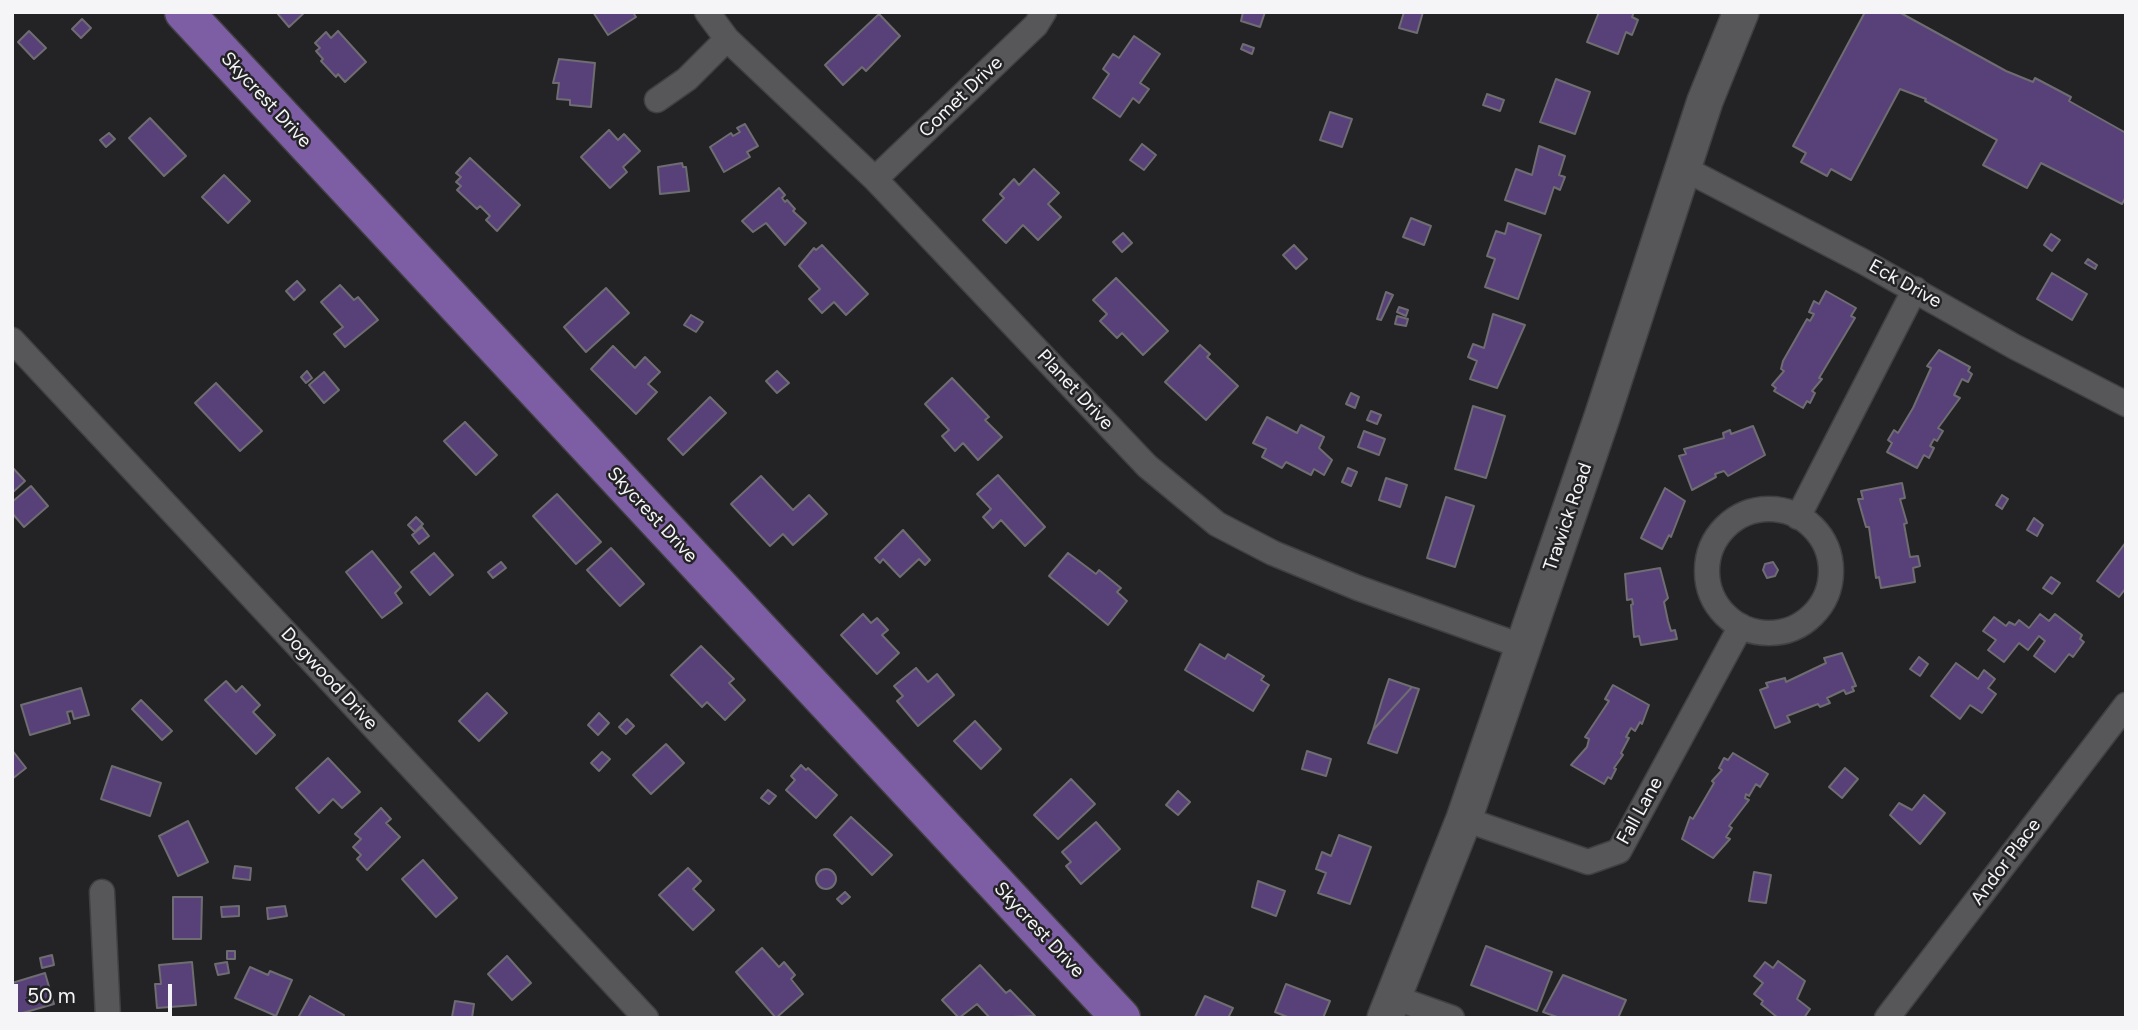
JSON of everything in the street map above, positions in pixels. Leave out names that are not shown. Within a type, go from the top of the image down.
[{"type":"main road","name":"Skycrest Drive","points":[[184,12],[1121,1018]]},
{"type":"street","name":"Planet Drive","points":[[707,12],[727,39],[875,179],[1147,466],[1217,524],[1273,553],[1358,589],[1524,647]]},
{"type":"street","name":"Comet Drive","points":[[875,179],[1036,25],[1044,12]]},
{"type":"street","name":"Trawick Road","points":[[1389,1007],[1464,819],[1524,647],[1682,168],[1705,101],[1741,12]]},
{"type":"street","points":[[657,100],[687,79],[727,39]]},
{"type":"street","name":"Eck Drive","points":[[1682,168],[1915,289],[2015,347],[2126,404]]},
{"type":"street","points":[[1798,517],[1915,289]]},
{"type":"street","name":"Dogwood Drive","points":[[12,340],[646,1018]]},
{"type":"street","points":[[1771,509],[1798,517],[1816,530],[1826,544],[1831,561],[1827,594],[1818,610],[1791,629],[1774,633],[1741,626],[1722,611],[1710,590],[1707,567],[1713,544],[1727,525],[1747,512],[1771,509]]},
{"type":"street","name":"Fall Lane","points":[[1464,819],[1588,862],[1619,851],[1741,626]]},
{"type":"street","name":"Andor Place","points":[[1886,1018],[2126,705]]},
{"type":"street","points":[[102,892],[108,1018]]},
{"type":"street","points":[[1389,1007],[1451,1018]]},
{"type":"building","points":[[305,12],[289,27],[278,14]]},
{"type":"building","points":[[593,12],[637,12],[634,14],[636,17],[608,35]]},
{"type":"building","points":[[1243,12],[1265,12],[1260,27],[1241,21]]},
{"type":"building","points":[[1404,12],[1423,12],[1417,33],[1399,28]]},
{"type":"building","points":[[1599,12],[1634,12],[1632,17],[1638,20],[1632,35],[1626,32],[1618,54],[1587,42]]},
{"type":"building","points":[[1865,12],[1899,12],[2006,71],[2033,82],[2035,78],[2071,97],[2069,101],[2126,133],[2126,197],[2122,204],[2041,163],[2027,188],[1983,165],[1997,140],[1925,101],[1926,99],[1900,89],[1851,180],[1831,169],[1827,176],[1801,162],[1806,153],[1793,146]]},
{"type":"building","points":[[879,14],[900,36],[866,71],[862,67],[843,85],[825,65]]},
{"type":"building","points":[[82,19],[91,28],[81,38],[72,29]]},
{"type":"building","points":[[29,31],[46,48],[34,59],[18,42]]},
{"type":"building","points":[[338,31],[366,62],[345,82],[338,74],[336,77],[321,61],[323,59],[316,51],[320,48],[315,43],[326,32],[331,38]]},
{"type":"building","points":[[1134,36],[1160,54],[1140,83],[1149,89],[1139,103],[1133,98],[1120,117],[1093,98],[1109,74],[1103,69],[1113,54],[1119,58]]},
{"type":"building","points":[[1243,44],[1254,48],[1252,54],[1241,49]]},
{"type":"building","points":[[559,59],[595,63],[591,107],[570,105],[570,100],[557,99],[559,83],[553,83]]},
{"type":"building","points":[[1556,79],[1590,92],[1575,134],[1540,122]]},
{"type":"building","points":[[1487,94],[1504,100],[1500,111],[1483,105]]},
{"type":"building","points":[[1330,112],[1352,119],[1342,147],[1320,140]]},
{"type":"building","points":[[150,118],[186,156],[164,176],[129,138]]},
{"type":"building","points":[[745,124],[758,146],[747,152],[750,157],[724,172],[710,147],[731,133],[733,136],[740,132],[737,128]]},
{"type":"building","points":[[609,130],[618,140],[624,134],[640,151],[623,167],[627,172],[610,188],[581,157]]},
{"type":"building","points":[[109,133],[115,139],[106,147],[100,140]]},
{"type":"building","points":[[1142,144],[1156,155],[1144,170],[1130,160]]},
{"type":"building","points":[[1539,146],[1565,156],[1559,175],[1565,177],[1560,190],[1554,187],[1545,214],[1505,200],[1516,169],[1532,175]]},
{"type":"building","points":[[470,158],[520,205],[497,231],[486,220],[490,216],[480,206],[477,209],[457,190],[461,186],[456,182],[461,177],[456,173]]},
{"type":"building","points":[[682,163],[683,167],[686,167],[689,191],[660,194],[658,167]]},
{"type":"building","points":[[1034,169],[1059,193],[1048,204],[1061,217],[1038,240],[1023,225],[1006,243],[983,220],[1004,198],[1000,194],[1014,179],[1019,185]]},
{"type":"building","points":[[224,175],[250,201],[228,223],[202,197]]},
{"type":"building","points":[[779,188],[785,195],[782,198],[785,202],[787,200],[795,209],[793,211],[806,223],[785,245],[766,223],[753,232],[742,221]]},
{"type":"building","points":[[1411,218],[1431,226],[1424,245],[1403,237]]},
{"type":"building","points":[[1508,223],[1541,235],[1518,299],[1485,287],[1495,259],[1487,256],[1496,231],[1505,234]]},
{"type":"building","points":[[1123,233],[1132,243],[1122,252],[1113,242]]},
{"type":"building","points":[[2051,234],[2060,240],[2052,251],[2044,245]]},
{"type":"building","points":[[822,245],[868,294],[846,315],[834,302],[822,313],[809,299],[820,289],[799,266],[814,248],[816,250]]},
{"type":"building","points":[[1294,245],[1307,259],[1296,269],[1283,255]]},
{"type":"building","points":[[2088,259],[2097,265],[2095,269],[2085,263]]},
{"type":"building","points":[[2052,273],[2087,294],[2072,320],[2037,299]]},
{"type":"building","points":[[1116,278],[1168,331],[1143,355],[1122,333],[1117,338],[1100,321],[1107,314],[1093,300]]},
{"type":"building","points":[[297,281],[305,290],[294,300],[286,291]]},
{"type":"building","points":[[340,285],[354,300],[358,297],[378,320],[345,347],[334,334],[343,327],[321,302]]},
{"type":"building","points":[[606,288],[629,313],[586,352],[564,327]]},
{"type":"building","points":[[1826,291],[1856,308],[1851,316],[1855,318],[1819,378],[1822,379],[1812,391],[1815,393],[1810,403],[1807,401],[1803,408],[1774,391],[1776,388],[1772,385],[1784,371],[1781,369],[1783,361],[1807,319],[1810,321],[1814,314],[1809,312],[1814,301],[1819,304]]},
{"type":"building","points":[[1386,292],[1393,295],[1381,320],[1377,319]]},
{"type":"building","points":[[1399,307],[1408,310],[1406,316],[1397,312]]},
{"type":"building","points":[[1493,314],[1525,325],[1497,388],[1470,379],[1477,361],[1468,357],[1473,344],[1484,348]]},
{"type":"building","points":[[691,315],[703,322],[696,332],[684,325]]},
{"type":"building","points":[[1397,316],[1408,319],[1406,326],[1395,324]]},
{"type":"building","points":[[1200,345],[1210,354],[1207,357],[1238,386],[1206,420],[1165,382]]},
{"type":"building","points":[[613,346],[635,368],[645,357],[660,372],[648,384],[657,392],[636,414],[591,369]]},
{"type":"building","points":[[1939,350],[1970,367],[1968,371],[1972,374],[1968,382],[1962,379],[1954,395],[1960,398],[1938,428],[1943,431],[1930,446],[1934,448],[1929,458],[1924,455],[1917,468],[1887,452],[1892,443],[1888,440],[1894,430],[1898,433],[1913,408],[1931,368],[1927,366]]},
{"type":"building","points":[[307,371],[312,378],[306,383],[301,377]]},
{"type":"building","points":[[777,371],[789,383],[777,393],[766,381]]},
{"type":"building","points":[[324,372],[339,390],[324,403],[309,385]]},
{"type":"building","points":[[952,378],[989,417],[985,420],[1002,437],[978,460],[963,443],[955,451],[942,436],[949,430],[925,404]]},
{"type":"building","points":[[216,383],[262,431],[240,451],[195,403]]},
{"type":"building","points":[[1351,393],[1359,397],[1355,408],[1346,404]]},
{"type":"building","points":[[710,397],[726,413],[683,455],[668,439]]},
{"type":"building","points":[[1473,406],[1505,416],[1486,478],[1455,469]]},
{"type":"building","points":[[1371,411],[1381,415],[1377,424],[1367,420]]},
{"type":"building","points":[[1267,417],[1297,433],[1301,425],[1324,437],[1319,448],[1332,460],[1324,475],[1314,469],[1311,475],[1286,462],[1282,468],[1262,457],[1266,449],[1253,443]]},
{"type":"building","points":[[465,422],[497,455],[476,475],[444,441]]},
{"type":"building","points":[[1753,426],[1765,455],[1728,476],[1724,471],[1715,474],[1716,477],[1692,490],[1679,456],[1686,454],[1684,449],[1724,438],[1723,433],[1730,430],[1731,434]]},
{"type":"building","points":[[1364,431],[1385,439],[1379,455],[1358,447]]},
{"type":"building","points":[[12,467],[25,481],[12,493]]},
{"type":"building","points":[[1348,468],[1357,472],[1351,486],[1342,482]]},
{"type":"building","points":[[998,475],[1045,527],[1025,546],[1001,520],[993,528],[983,517],[991,509],[977,494]]},
{"type":"building","points":[[761,476],[793,510],[809,495],[827,514],[793,545],[783,534],[770,546],[731,504]]},
{"type":"building","points":[[1386,478],[1407,485],[1400,507],[1379,500]]},
{"type":"building","points":[[1902,483],[1905,498],[1900,499],[1907,523],[1904,524],[1910,557],[1918,556],[1920,566],[1913,568],[1915,582],[1881,588],[1879,577],[1876,578],[1869,527],[1866,527],[1858,499],[1863,499],[1861,491]]},
{"type":"building","points":[[31,486],[48,506],[24,527],[12,513],[12,502]]},
{"type":"building","points":[[1665,488],[1685,501],[1671,537],[1669,535],[1662,549],[1641,538]]},
{"type":"building","points":[[557,494],[601,542],[576,564],[533,516]]},
{"type":"building","points":[[2002,495],[2008,499],[2002,509],[1996,505]]},
{"type":"building","points":[[1446,497],[1474,506],[1455,567],[1427,558]]},
{"type":"building","points":[[416,517],[423,524],[415,532],[408,525]]},
{"type":"building","points":[[2034,518],[2043,525],[2037,536],[2027,530]]},
{"type":"building","points":[[422,527],[429,536],[419,544],[412,535]]},
{"type":"building","points":[[903,530],[930,560],[925,565],[919,559],[900,577],[883,559],[880,563],[875,558]]},
{"type":"building","points":[[2126,542],[2126,588],[2119,597],[2097,581]]},
{"type":"building","points":[[611,548],[644,584],[620,606],[587,570]]},
{"type":"building","points":[[372,551],[401,587],[395,593],[402,603],[382,618],[346,572]]},
{"type":"building","points":[[434,553],[453,575],[430,595],[411,572]]},
{"type":"building","points":[[1068,553],[1096,574],[1099,570],[1121,588],[1117,592],[1127,601],[1108,625],[1049,576]]},
{"type":"building","points":[[501,562],[506,568],[493,578],[488,572]]},
{"type":"building","points":[[1773,562],[1778,570],[1775,576],[1767,578],[1763,570],[1765,564]]},
{"type":"building","points":[[1660,568],[1668,598],[1664,602],[1668,621],[1671,631],[1675,630],[1677,639],[1641,645],[1639,636],[1634,637],[1633,604],[1632,599],[1627,600],[1625,574]]},
{"type":"building","points":[[2051,577],[2060,583],[2052,594],[2043,588]]},
{"type":"building","points":[[863,614],[871,623],[877,618],[888,630],[882,635],[899,653],[877,674],[841,635]]},
{"type":"building","points":[[2040,614],[2049,621],[2055,614],[2082,635],[2080,639],[2084,642],[2073,657],[2069,654],[2055,672],[2034,656],[2045,641],[2039,636],[2028,650],[2019,643],[2004,662],[1988,650],[1996,640],[1983,631],[1994,617],[2006,626],[2009,622],[2015,625],[2019,620],[2029,628]]},
{"type":"building","points":[[1200,644],[1225,659],[1228,654],[1264,676],[1261,680],[1269,685],[1253,711],[1185,670]]},
{"type":"building","points":[[701,646],[734,679],[729,683],[745,700],[725,720],[707,702],[702,707],[671,675]]},
{"type":"building","points":[[1842,653],[1856,686],[1852,687],[1854,691],[1846,694],[1844,690],[1827,698],[1830,703],[1820,707],[1818,704],[1787,716],[1790,722],[1775,728],[1760,690],[1768,687],[1766,683],[1785,678],[1786,682],[1826,663],[1824,658]]},
{"type":"building","points":[[1919,657],[1928,664],[1920,676],[1910,669]]},
{"type":"building","points":[[1956,663],[1978,679],[1984,670],[1995,679],[1988,688],[1996,694],[1982,713],[1970,705],[1960,719],[1931,696]]},
{"type":"building","points":[[916,668],[928,682],[937,674],[954,695],[918,726],[897,701],[903,696],[894,686]]},
{"type":"building","points":[[1389,679],[1412,687],[1373,730],[1382,700]]},
{"type":"building","points":[[226,681],[236,692],[242,686],[260,705],[253,712],[275,735],[256,754],[205,700]]},
{"type":"building","points":[[1613,685],[1649,705],[1642,724],[1640,722],[1635,731],[1631,728],[1621,753],[1623,755],[1614,768],[1616,769],[1611,779],[1608,777],[1604,784],[1571,765],[1587,747],[1589,739],[1585,737],[1609,701],[1605,699]]},
{"type":"building","points":[[1412,687],[1419,689],[1397,753],[1368,743],[1373,730]]},
{"type":"building","points":[[81,688],[89,715],[74,719],[72,711],[67,712],[70,723],[30,735],[21,705]]},
{"type":"building","points":[[487,693],[507,713],[479,741],[459,721]]},
{"type":"building","points":[[141,700],[172,731],[162,740],[132,709]]},
{"type":"building","points":[[599,713],[609,723],[598,735],[588,725]]},
{"type":"building","points":[[627,719],[634,726],[626,734],[619,727]]},
{"type":"building","points":[[975,721],[1001,749],[981,769],[954,741]]},
{"type":"building","points":[[666,744],[684,763],[651,794],[633,775]]},
{"type":"building","points":[[12,750],[26,768],[12,779]]},
{"type":"building","points":[[1307,751],[1331,759],[1326,776],[1302,769]]},
{"type":"building","points":[[602,752],[610,759],[599,771],[591,763]]},
{"type":"building","points":[[1733,753],[1768,774],[1760,787],[1756,784],[1749,796],[1746,794],[1745,798],[1749,800],[1729,826],[1732,828],[1726,837],[1730,839],[1713,858],[1682,839],[1690,817],[1693,819],[1714,783],[1712,781],[1722,770],[1719,768],[1724,758],[1728,760]]},
{"type":"building","points":[[328,758],[360,792],[342,808],[333,799],[319,813],[296,788]]},
{"type":"building","points":[[801,765],[806,770],[808,768],[837,795],[816,818],[786,790],[795,780],[791,776]]},
{"type":"building","points":[[112,766],[161,783],[150,816],[101,799]]},
{"type":"building","points":[[1845,768],[1858,779],[1842,798],[1829,787]]},
{"type":"building","points":[[1071,779],[1095,804],[1058,839],[1034,815]]},
{"type":"building","points":[[768,790],[776,796],[769,804],[761,798]]},
{"type":"building","points":[[1178,791],[1190,802],[1178,815],[1166,805]]},
{"type":"building","points":[[1924,795],[1945,813],[1920,844],[1890,815],[1899,803],[1912,810]]},
{"type":"building","points":[[381,808],[391,819],[386,823],[400,837],[367,870],[357,859],[361,855],[353,847],[361,839],[355,834]]},
{"type":"building","points":[[851,817],[892,855],[872,875],[834,835]]},
{"type":"building","points":[[188,821],[208,862],[178,876],[159,836]]},
{"type":"building","points":[[1096,822],[1120,849],[1081,884],[1066,866],[1071,862],[1062,852]]},
{"type":"building","points":[[1339,835],[1371,847],[1350,904],[1318,893],[1326,873],[1316,869],[1322,852],[1331,856]]},
{"type":"building","points":[[423,860],[457,898],[436,917],[402,879]]},
{"type":"building","points":[[235,866],[251,868],[250,880],[233,878]]},
{"type":"building","points":[[688,868],[701,881],[693,889],[714,910],[693,930],[659,895]]},
{"type":"building","points":[[822,869],[830,869],[836,879],[830,889],[822,889],[816,883],[816,875]]},
{"type":"building","points":[[1754,872],[1771,875],[1766,903],[1749,901]]},
{"type":"building","points":[[1258,881],[1285,891],[1276,916],[1252,907]]},
{"type":"building","points":[[845,892],[850,897],[842,904],[837,899]]},
{"type":"building","points":[[173,897],[202,897],[201,939],[173,939]]},
{"type":"building","points":[[239,906],[239,916],[222,917],[221,907]]},
{"type":"building","points":[[285,906],[287,916],[268,919],[267,908]]},
{"type":"building","points":[[1486,946],[1552,972],[1537,1011],[1471,985]]},
{"type":"building","points":[[762,948],[779,967],[784,962],[795,975],[791,979],[803,994],[776,1018],[736,972]]},
{"type":"building","points":[[227,951],[235,951],[235,959],[227,959]]},
{"type":"building","points":[[52,955],[54,965],[42,968],[40,958]]},
{"type":"building","points":[[507,956],[531,983],[512,1000],[488,974]]},
{"type":"building","points":[[1778,961],[1805,981],[1797,999],[1810,1009],[1804,1018],[1778,1018],[1761,1004],[1763,1001],[1754,994],[1763,983],[1754,976],[1765,962],[1773,968]]},
{"type":"building","points":[[192,962],[196,1005],[157,1008],[155,984],[161,984],[159,965]]},
{"type":"building","points":[[227,962],[229,973],[218,975],[215,964]]},
{"type":"building","points":[[980,965],[1006,993],[1010,990],[1035,1016],[990,1018],[977,1004],[959,1018],[942,1000]]},
{"type":"building","points":[[250,967],[268,975],[270,971],[292,980],[276,1016],[235,998]]},
{"type":"building","points":[[45,973],[54,1004],[12,1016],[12,983]]},
{"type":"building","points":[[1563,975],[1626,1000],[1618,1018],[1560,1018],[1543,1012]]},
{"type":"building","points":[[1286,984],[1330,1001],[1323,1018],[1290,1018],[1275,1012]]},
{"type":"building","points":[[310,996],[344,1015],[343,1018],[298,1018]]},
{"type":"building","points":[[1205,996],[1233,1008],[1228,1018],[1195,1017]]},
{"type":"building","points":[[455,1001],[474,1004],[472,1018],[452,1017]]}]
